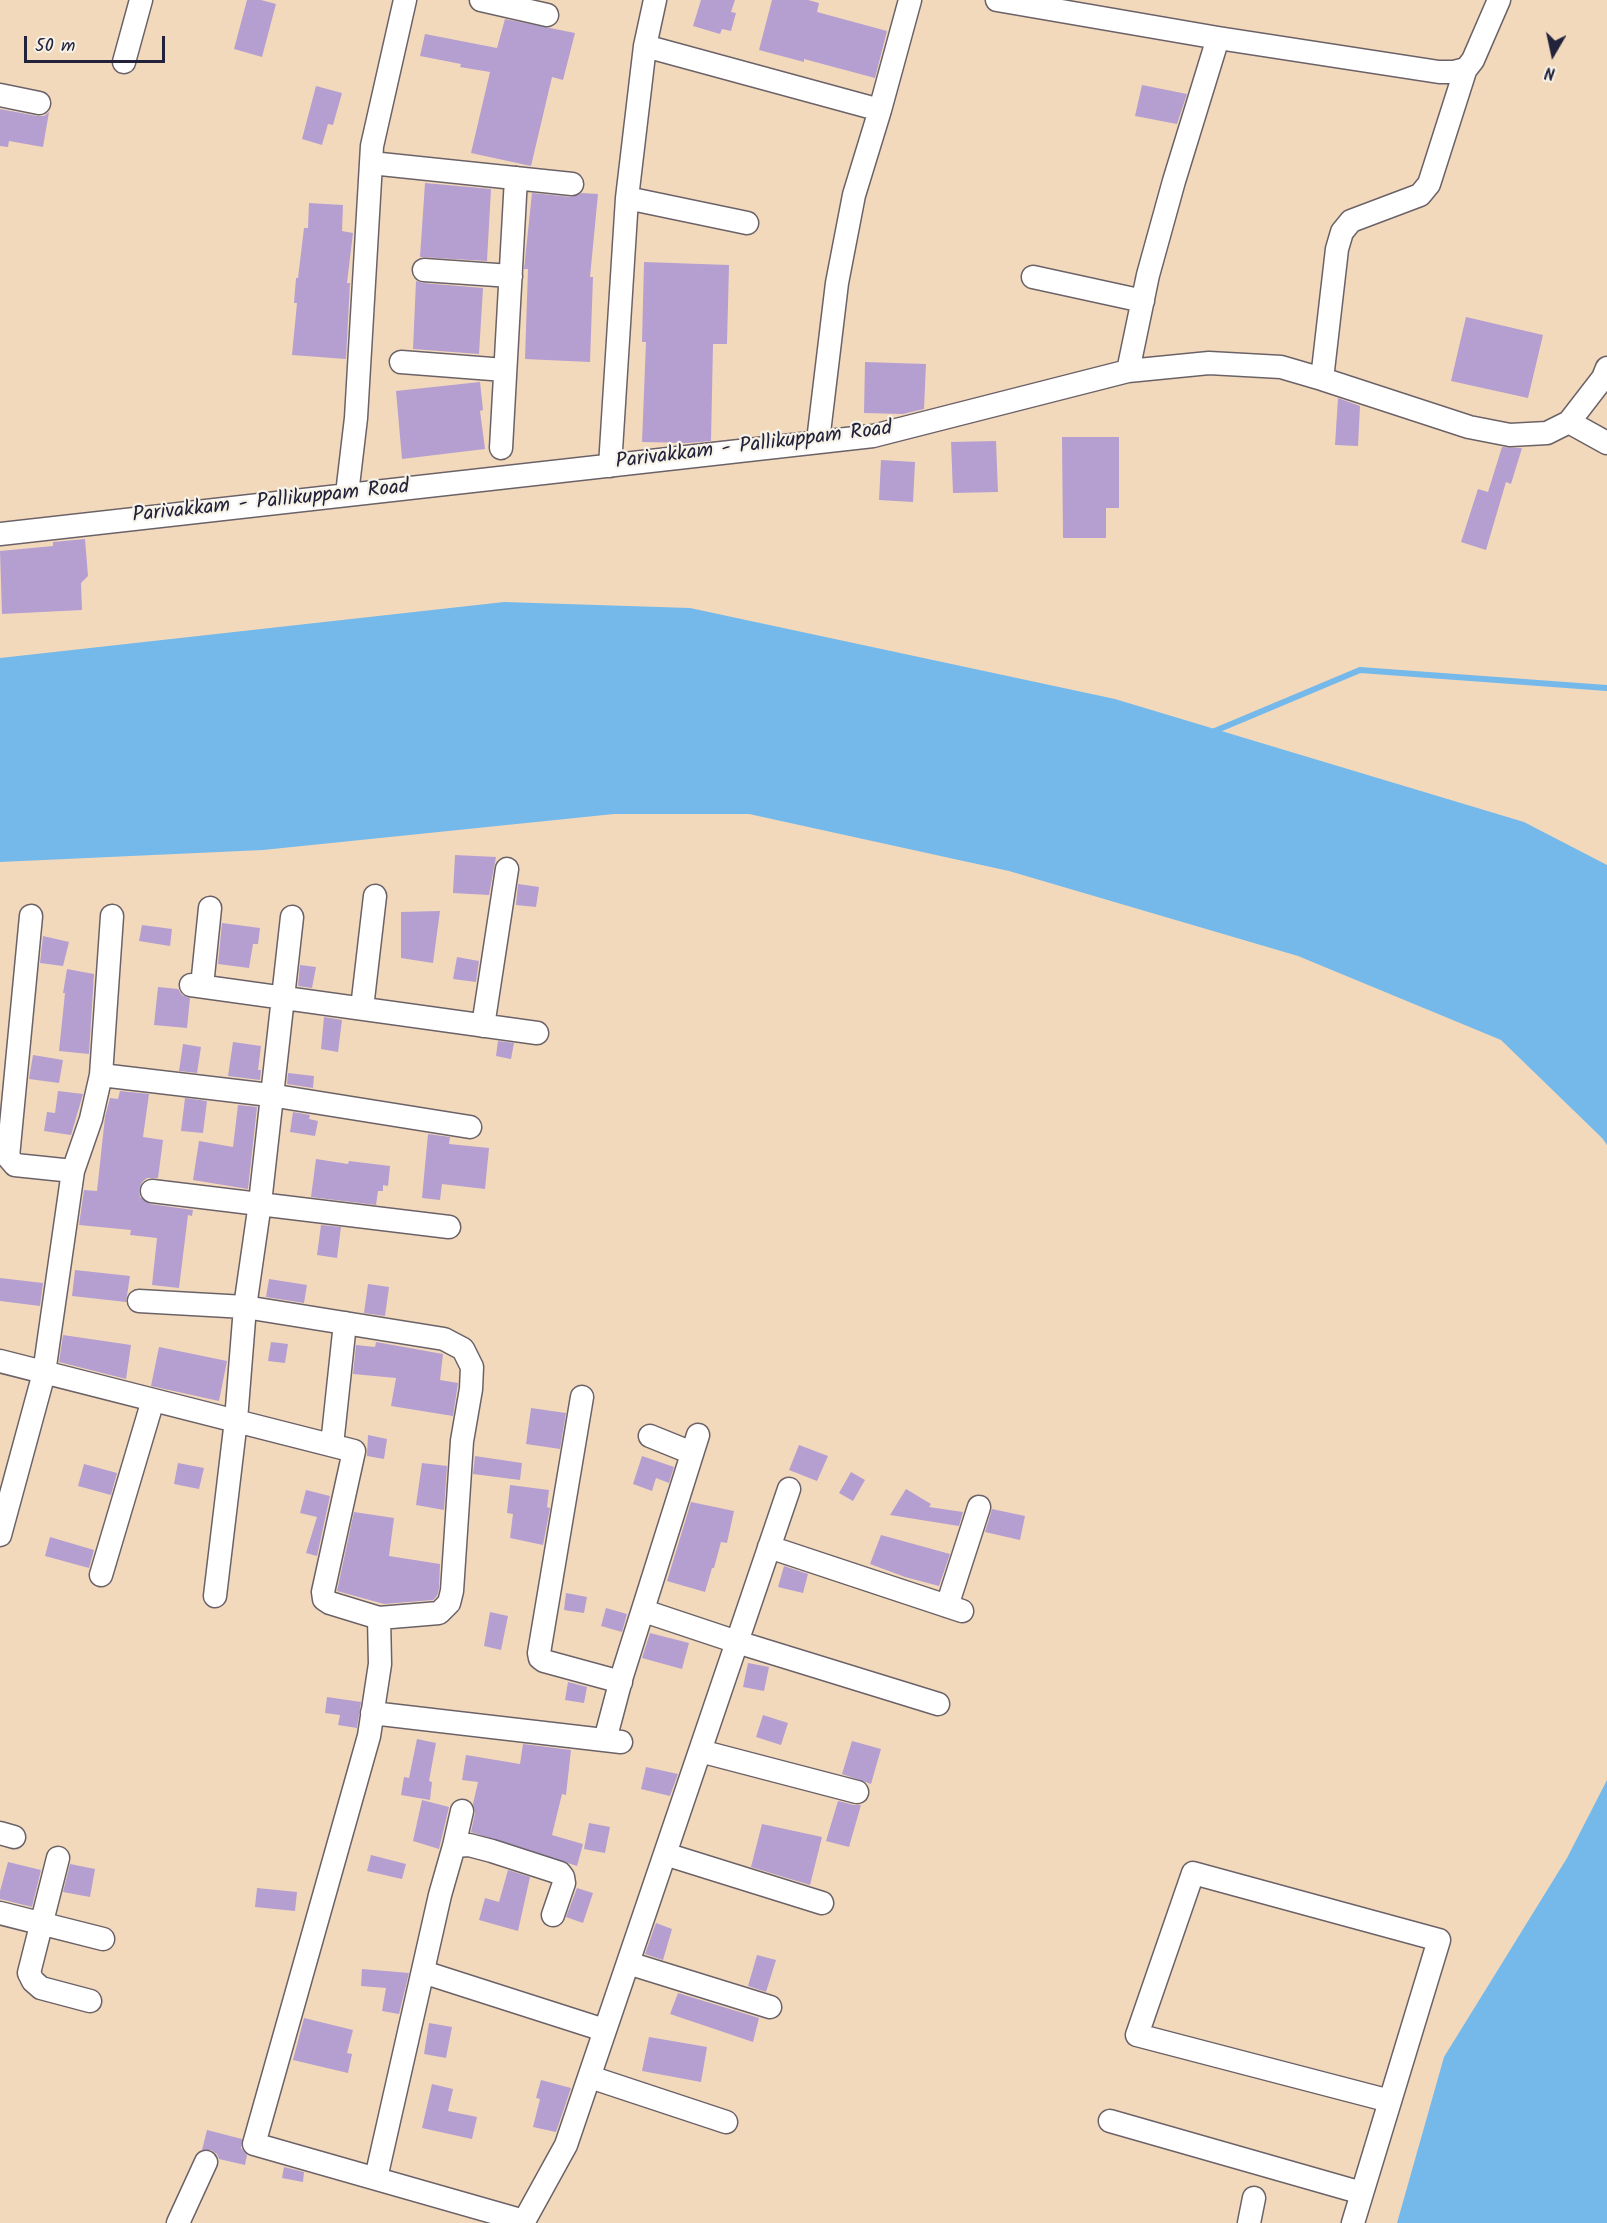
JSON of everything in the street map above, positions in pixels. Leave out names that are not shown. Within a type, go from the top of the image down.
[{"type":"street","points":[[124,62],[141,0]]},
{"type":"street","points":[[347,494],[356,418],[372,146],[405,0]]},
{"type":"street","points":[[481,0],[547,15]]},
{"type":"street","points":[[610,466],[627,198],[645,46],[655,0]]},
{"type":"street","points":[[818,441],[837,283],[854,195],[910,0]]},
{"type":"street","points":[[997,0],[1064,6],[1218,39],[1439,72],[1454,72],[1466,68]]},
{"type":"street","points":[[1322,379],[1337,249],[1342,232],[1350,221],[1420,195],[1429,184],[1466,68],[1477,52],[1499,0]]},
{"type":"street","points":[[1128,371],[1143,301],[1174,181],[1218,39]]},
{"type":"street","points":[[645,46],[880,110]]},
{"type":"street","points":[[0,95],[39,103]]},
{"type":"street","points":[[371,163],[572,184]]},
{"type":"street","points":[[501,448],[516,178]]},
{"type":"street","points":[[627,198],[747,223]]},
{"type":"street","points":[[424,270],[511,276]]},
{"type":"street","points":[[1034,277],[1143,301]]},
{"type":"street","points":[[401,362],[505,370]]},
{"type":"street","name":"Parivakkam - Pallikuppam Road","points":[[0,534],[873,436],[1128,371],[1209,363],[1281,367],[1468,427],[1510,435],[1547,433],[1569,422],[1604,378],[1607,368]]},
{"type":"street","points":[[1569,422],[1607,443]]},
{"type":"street","points":[[483,1026],[507,869]]},
{"type":"street","points":[[363,1008],[375,896]]},
{"type":"street","points":[[210,908],[197,986],[537,1034]]},
{"type":"street","points":[[31,916],[8,1157],[15,1165],[73,1171]]},
{"type":"street","points":[[0,1535],[45,1373],[73,1171],[91,1119],[101,1075],[112,916]]},
{"type":"street","points":[[215,1596],[236,1420],[245,1307],[260,1203],[270,1095],[292,917]]},
{"type":"street","points":[[101,1075],[270,1095],[470,1127]]},
{"type":"street","points":[[152,1191],[449,1227]]},
{"type":"street","points":[[0,1361],[354,1451],[323,1592],[324,1599],[379,1618],[439,1613],[449,1604],[452,1591],[462,1441],[471,1389],[472,1367],[463,1349],[444,1339],[245,1307],[139,1301]]},
{"type":"street","points":[[332,1445],[345,1323]]},
{"type":"street","points":[[582,1397],[539,1653],[543,1661],[621,1682]]},
{"type":"street","points":[[101,1575],[153,1400]]},
{"type":"street","points":[[372,1713],[613,1741],[621,1682],[695,1444],[650,1437]]},
{"type":"street","points":[[379,1618],[380,1664],[369,1736],[254,2144],[524,2222],[566,2145],[789,1489]]},
{"type":"street","points":[[769,1547],[955,1608],[979,1508]]},
{"type":"street","points":[[653,1614],[938,1704]]},
{"type":"street","points":[[700,1751],[857,1792]]},
{"type":"street","points":[[376,2178],[440,1895],[462,1811]]},
{"type":"street","points":[[454,1846],[469,1845],[560,1873],[564,1883],[553,1915]]},
{"type":"street","points":[[665,1854],[822,1903]]},
{"type":"street","points":[[58,1858],[29,1973],[40,1988],[90,2001]]},
{"type":"street","points":[[1353,2223],[1439,1940],[1194,1873],[1137,2035],[1390,2101]]},
{"type":"street","points":[[0,1913],[103,1939]]},
{"type":"street","points":[[628,1964],[770,2007]]},
{"type":"street","points":[[423,1972],[604,2030]]},
{"type":"street","points":[[590,2078],[726,2122]]},
{"type":"street","points":[[1110,2121],[1362,2193]]},
{"type":"street","points":[[178,2223],[206,2162]]},
{"type":"street","points":[[1249,2223],[1254,2198]]},
{"type":"water","points":[[504,602],[690,608],[1115,699],[1524,822],[1607,865],[1607,1145],[1501,1040],[1298,956],[1009,871],[749,814],[614,814],[263,850],[0,862],[0,658]]},
{"type":"water","points":[[1607,1780],[1607,2223],[1397,2223],[1444,2057],[1567,1858]]},
{"type":"building","points":[[247,0],[261,0],[276,4],[262,57],[234,49]]},
{"type":"building","points":[[701,0],[735,0],[731,12],[736,13],[731,31],[722,29],[720,34],[693,26]]},
{"type":"building","points":[[772,0],[808,0],[819,3],[817,12],[887,31],[875,78],[804,59],[804,62],[759,50]]},
{"type":"building","points":[[505,19],[575,33],[563,80],[552,77],[531,166],[471,153],[490,72],[460,67],[461,64],[420,56],[425,34],[497,48]]},
{"type":"building","points":[[1142,85],[1187,94],[1177,124],[1135,116]]},
{"type":"building","points":[[316,86],[342,93],[333,125],[328,124],[322,145],[302,139]]},
{"type":"building","points":[[0,109],[37,116],[44,116],[49,112],[43,147],[9,141],[8,147],[0,146]]},
{"type":"building","points":[[425,183],[491,189],[487,261],[420,257]]},
{"type":"building","points":[[532,193],[571,197],[582,193],[598,194],[590,277],[593,277],[590,362],[525,359],[528,269],[524,269]]},
{"type":"building","points":[[309,203],[343,205],[342,231],[353,233],[347,283],[350,283],[346,359],[292,355],[297,303],[294,303],[296,278],[298,278],[304,228],[308,228]]},
{"type":"building","points":[[644,262],[729,265],[727,344],[713,344],[711,441],[642,442],[646,342],[642,342]]},
{"type":"building","points":[[416,281],[483,288],[479,354],[413,349]]},
{"type":"building","points":[[1466,317],[1543,335],[1528,398],[1451,381]]},
{"type":"building","points":[[865,362],[926,364],[924,409],[903,414],[864,413]]},
{"type":"building","points":[[480,382],[483,410],[480,411],[485,449],[402,459],[396,391]]},
{"type":"building","points":[[1338,398],[1360,406],[1358,446],[1335,445]]},
{"type":"building","points":[[1062,437],[1119,437],[1119,508],[1106,508],[1106,538],[1063,538]]},
{"type":"building","points":[[996,441],[998,492],[953,493],[951,442]]},
{"type":"building","points":[[1502,447],[1522,448],[1511,484],[1506,482],[1486,550],[1461,542],[1478,489],[1488,492]]},
{"type":"building","points":[[881,460],[915,462],[913,502],[879,500]]},
{"type":"building","points":[[85,539],[88,576],[81,583],[82,610],[2,614],[0,551],[53,546],[53,542]]},
{"type":"building","points":[[455,855],[496,857],[489,895],[453,893]]},
{"type":"building","points":[[518,884],[539,887],[536,907],[516,905]]},
{"type":"building","points":[[440,911],[433,963],[401,958],[401,912]]},
{"type":"building","points":[[222,923],[260,928],[258,944],[253,944],[249,968],[218,964]]},
{"type":"building","points":[[142,925],[172,929],[170,946],[139,941]]},
{"type":"building","points":[[43,936],[69,942],[63,966],[40,963]]},
{"type":"building","points":[[457,957],[479,961],[476,982],[453,979]]},
{"type":"building","points":[[300,965],[316,967],[312,988],[298,986]]},
{"type":"building","points":[[67,969],[94,974],[89,1054],[59,1051]]},
{"type":"building","points":[[158,987],[178,989],[182,995],[190,998],[187,1028],[154,1025]]},
{"type":"building","points":[[324,1017],[342,1020],[338,1052],[321,1049]]},
{"type":"building","points":[[498,1041],[514,1043],[511,1059],[496,1056]]},
{"type":"building","points":[[233,1042],[261,1046],[258,1070],[261,1070],[260,1080],[228,1076]]},
{"type":"building","points":[[183,1044],[201,1047],[197,1073],[179,1071]]},
{"type":"building","points":[[33,1055],[63,1060],[59,1083],[29,1079]]},
{"type":"building","points":[[288,1073],[314,1076],[313,1088],[287,1084]]},
{"type":"building","points":[[58,1091],[83,1094],[71,1135],[44,1131],[47,1112],[55,1113]]},
{"type":"building","points":[[120,1091],[149,1094],[143,1137],[163,1140],[158,1178],[147,1178],[142,1182],[139,1190],[140,1197],[150,1204],[193,1210],[192,1216],[188,1215],[179,1288],[152,1285],[157,1238],[130,1235],[131,1230],[79,1225],[84,1190],[97,1191],[105,1117],[110,1098],[118,1099]]},
{"type":"building","points":[[185,1098],[207,1101],[203,1133],[181,1131]]},
{"type":"building","points":[[238,1105],[257,1107],[248,1189],[193,1180],[199,1141],[233,1147]]},
{"type":"building","points":[[293,1112],[310,1115],[309,1119],[318,1121],[315,1136],[290,1132]]},
{"type":"building","points":[[428,1134],[450,1137],[449,1144],[489,1148],[485,1189],[442,1184],[440,1200],[422,1198]]},
{"type":"building","points":[[316,1159],[348,1164],[349,1161],[390,1166],[388,1186],[383,1185],[383,1191],[378,1191],[376,1205],[311,1197]]},
{"type":"building","points":[[321,1225],[341,1227],[337,1258],[317,1255]]},
{"type":"building","points":[[75,1270],[130,1276],[126,1302],[72,1296]]},
{"type":"building","points":[[0,1278],[43,1283],[40,1306],[0,1301]]},
{"type":"building","points":[[269,1279],[307,1285],[304,1303],[266,1297]]},
{"type":"building","points":[[368,1284],[389,1287],[385,1316],[364,1313]]},
{"type":"building","points":[[63,1335],[131,1345],[126,1379],[59,1362]]},
{"type":"building","points":[[271,1342],[288,1344],[285,1363],[268,1361]]},
{"type":"building","points":[[376,1342],[443,1354],[440,1380],[458,1383],[453,1416],[391,1406],[396,1378],[353,1374],[356,1345],[375,1347]]},
{"type":"building","points":[[159,1347],[227,1361],[219,1401],[151,1386]]},
{"type":"building","points":[[531,1408],[566,1413],[560,1449],[526,1444]]},
{"type":"building","points":[[368,1435],[387,1439],[384,1459],[367,1456]]},
{"type":"building","points":[[799,1445],[828,1456],[817,1481],[789,1470]]},
{"type":"building","points":[[475,1456],[522,1463],[520,1480],[473,1474]]},
{"type":"building","points":[[642,1456],[674,1467],[669,1483],[656,1478],[652,1491],[633,1484]]},
{"type":"building","points":[[178,1463],[204,1468],[199,1489],[174,1484]]},
{"type":"building","points":[[422,1463],[447,1466],[444,1510],[416,1505]]},
{"type":"building","points":[[84,1464],[117,1473],[111,1495],[78,1486]]},
{"type":"building","points":[[851,1472],[865,1480],[853,1501],[839,1493]]},
{"type":"building","points":[[510,1485],[549,1490],[547,1507],[550,1508],[543,1545],[510,1538],[513,1514],[507,1513]]},
{"type":"building","points":[[906,1489],[931,1504],[929,1507],[963,1512],[959,1526],[890,1515]]},
{"type":"building","points":[[306,1490],[330,1496],[317,1556],[306,1553],[317,1517],[300,1513]]},
{"type":"building","points":[[691,1502],[734,1511],[727,1543],[721,1542],[705,1592],[667,1581]]},
{"type":"building","points":[[992,1509],[1025,1516],[1020,1540],[985,1532]]},
{"type":"building","points":[[354,1512],[394,1518],[389,1556],[440,1564],[439,1589],[433,1600],[384,1604],[337,1591]]},
{"type":"building","points":[[881,1535],[950,1554],[939,1586],[870,1564]]},
{"type":"building","points":[[50,1537],[94,1550],[89,1568],[45,1556]]},
{"type":"building","points":[[784,1566],[808,1574],[803,1593],[778,1587]]},
{"type":"building","points":[[566,1593],[587,1597],[584,1613],[564,1610]]},
{"type":"building","points":[[606,1608],[627,1614],[622,1632],[601,1626]]},
{"type":"building","points":[[490,1612],[508,1616],[501,1650],[484,1646]]},
{"type":"building","points":[[650,1633],[689,1643],[682,1669],[642,1658]]},
{"type":"building","points":[[748,1663],[769,1667],[764,1691],[743,1687]]},
{"type":"building","points":[[568,1682],[587,1687],[584,1703],[565,1700]]},
{"type":"building","points":[[327,1697],[361,1702],[357,1728],[338,1725],[340,1715],[325,1713]]},
{"type":"building","points":[[763,1715],[788,1723],[781,1745],[756,1737]]},
{"type":"building","points":[[417,1739],[436,1743],[429,1781],[432,1782],[430,1800],[401,1795],[404,1777],[409,1778]]},
{"type":"building","points":[[852,1741],[881,1749],[871,1784],[842,1774]]},
{"type":"building","points":[[523,1744],[571,1750],[566,1795],[562,1794],[552,1835],[583,1844],[577,1866],[471,1832],[475,1813],[473,1804],[478,1782],[462,1780],[466,1755],[520,1764]]},
{"type":"building","points":[[646,1767],[678,1774],[670,1796],[641,1789]]},
{"type":"building","points":[[422,1800],[449,1807],[439,1849],[413,1841]]},
{"type":"building","points":[[838,1801],[861,1805],[849,1847],[826,1841]]},
{"type":"building","points":[[589,1823],[610,1827],[605,1853],[584,1849]]},
{"type":"building","points":[[762,1824],[822,1837],[810,1885],[751,1867]]},
{"type":"building","points":[[371,1855],[406,1864],[402,1879],[367,1871]]},
{"type":"building","points":[[8,1862],[41,1870],[32,1907],[0,1899]]},
{"type":"building","points":[[70,1864],[95,1869],[90,1897],[63,1892]]},
{"type":"building","points":[[508,1870],[530,1877],[518,1931],[479,1920],[485,1898],[499,1902]]},
{"type":"building","points":[[257,1888],[297,1892],[295,1911],[255,1907]]},
{"type":"building","points":[[577,1888],[593,1893],[583,1923],[566,1917]]},
{"type":"building","points":[[656,1923],[672,1929],[663,1960],[645,1954]]},
{"type":"building","points":[[757,1955],[776,1960],[766,1992],[748,1986]]},
{"type":"building","points":[[362,1969],[409,1973],[399,2014],[382,2011],[386,1988],[361,1986]]},
{"type":"building","points":[[678,1993],[759,2018],[753,2042],[670,2014]]},
{"type":"building","points":[[304,2018],[353,2030],[347,2053],[352,2054],[348,2073],[293,2060]]},
{"type":"building","points":[[429,2023],[452,2027],[446,2058],[424,2054]]},
{"type":"building","points":[[649,2037],[707,2047],[701,2082],[642,2071]]},
{"type":"building","points":[[541,2080],[571,2088],[556,2132],[533,2127],[540,2099],[536,2098]]},
{"type":"building","points":[[432,2084],[453,2089],[448,2111],[477,2117],[472,2139],[422,2128]]},
{"type":"building","points":[[207,2130],[242,2139],[241,2148],[247,2155],[245,2165],[219,2159],[217,2154],[211,2150],[202,2150]]},
{"type":"building","points":[[284,2167],[304,2172],[303,2182],[282,2178]]},
{"type":"waterway","points":[[1210,733],[1360,670],[1607,688]]}]
